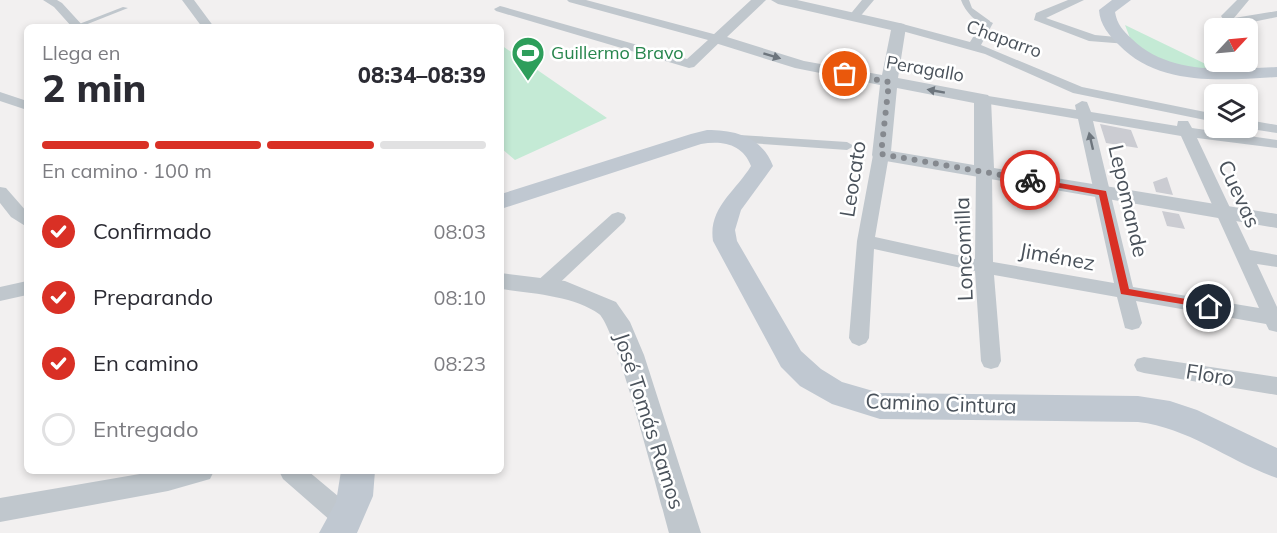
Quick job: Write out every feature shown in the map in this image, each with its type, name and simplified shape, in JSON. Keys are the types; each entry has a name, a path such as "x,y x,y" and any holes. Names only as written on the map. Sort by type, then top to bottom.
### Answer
{"main road":[{"path":"1123,0 1107,10 1113,28 1123,41 1158,64 1191,74 1277,72"},
{"path":"504,200 698,138 718,136 739,139"},
{"name":"Camino Cintura","path":"739,139 757,155 762,166 735,200 724,220 722,230 725,241 791,359 801,372 833,393 880,406 1157,411 1199,425 1242,449 1277,463"},
{"path":"342,526 359,479 358,474"}],"street":[{"path":"49,0 75,24"},
{"path":"188,0 206,24"},
{"name":"Peragallo","path":"573,0 717,39 801,65 982,99 1186,132 1277,144"},
{"path":"500,9 689,64 759,0"},
{"name":"Chaparro","path":"778,0 974,46 1010,58 1078,90 1204,116"},
{"path":"854,17 868,0"},
{"path":"965,0 968,9 987,22 974,46"},
{"path":"1078,0 1046,11 1040,15 1040,20 1093,38 1123,41"},
{"path":"1243,0 1227,16 1229,20 1238,21 1277,14"},
{"name":"Leocato","path":"860,338 866,241 899,27"},
{"name":"Lepomande","path":"1078,90 1132,323"},
{"path":"0,96 24,104"},
{"name":"Loncomilla","path":"982,99 984,267 992,361"},
{"name":"Cuevas","path":"1177,111 1222,213 1275,322"},
{"path":"1258,126 1277,129"},
{"path":"739,139 847,146"},
{"path":"881,154 1277,221"},
{"path":"0,192 24,219"},
{"path":"543,287 618,218"},
{"name":"Jiménez","path":"866,241 984,267 1275,322"},
{"path":"1243,255 1277,261"},
{"name":"José Tomás Ramos","path":"504,281 565,290 595,300 608,308 618,322 647,400 686,533"},
{"path":"0,294 24,289"},
{"name":"Floro","path":"1144,364 1277,386"},
{"path":"0,510 191,474"},
{"path":"294,474 342,526"}],"lane":[{"path":"85,24 125,8"}],"green space":[{"path":"1125,25 1204,63 1204,70 1192,71 1160,60 1133,46"},
{"name":"Guillermo Bravo","path":"504,47 607,118 515,160 504,151"}],"building":[{"path":"1100,124 1131,130 1138,148 1106,143"},
{"path":"1167,177 1173,195 1156,192 1153,182"},
{"path":"1162,211 1179,214 1185,229 1167,226"}],"way so far":[{"path":"845,74 889,82 881,154 1030,180"}],"place":[{"name":"Guillermo Bravo","path":"528,82"}],"route":[{"path":"1030,180 1103,193 1125,292 1209,307"}]}
